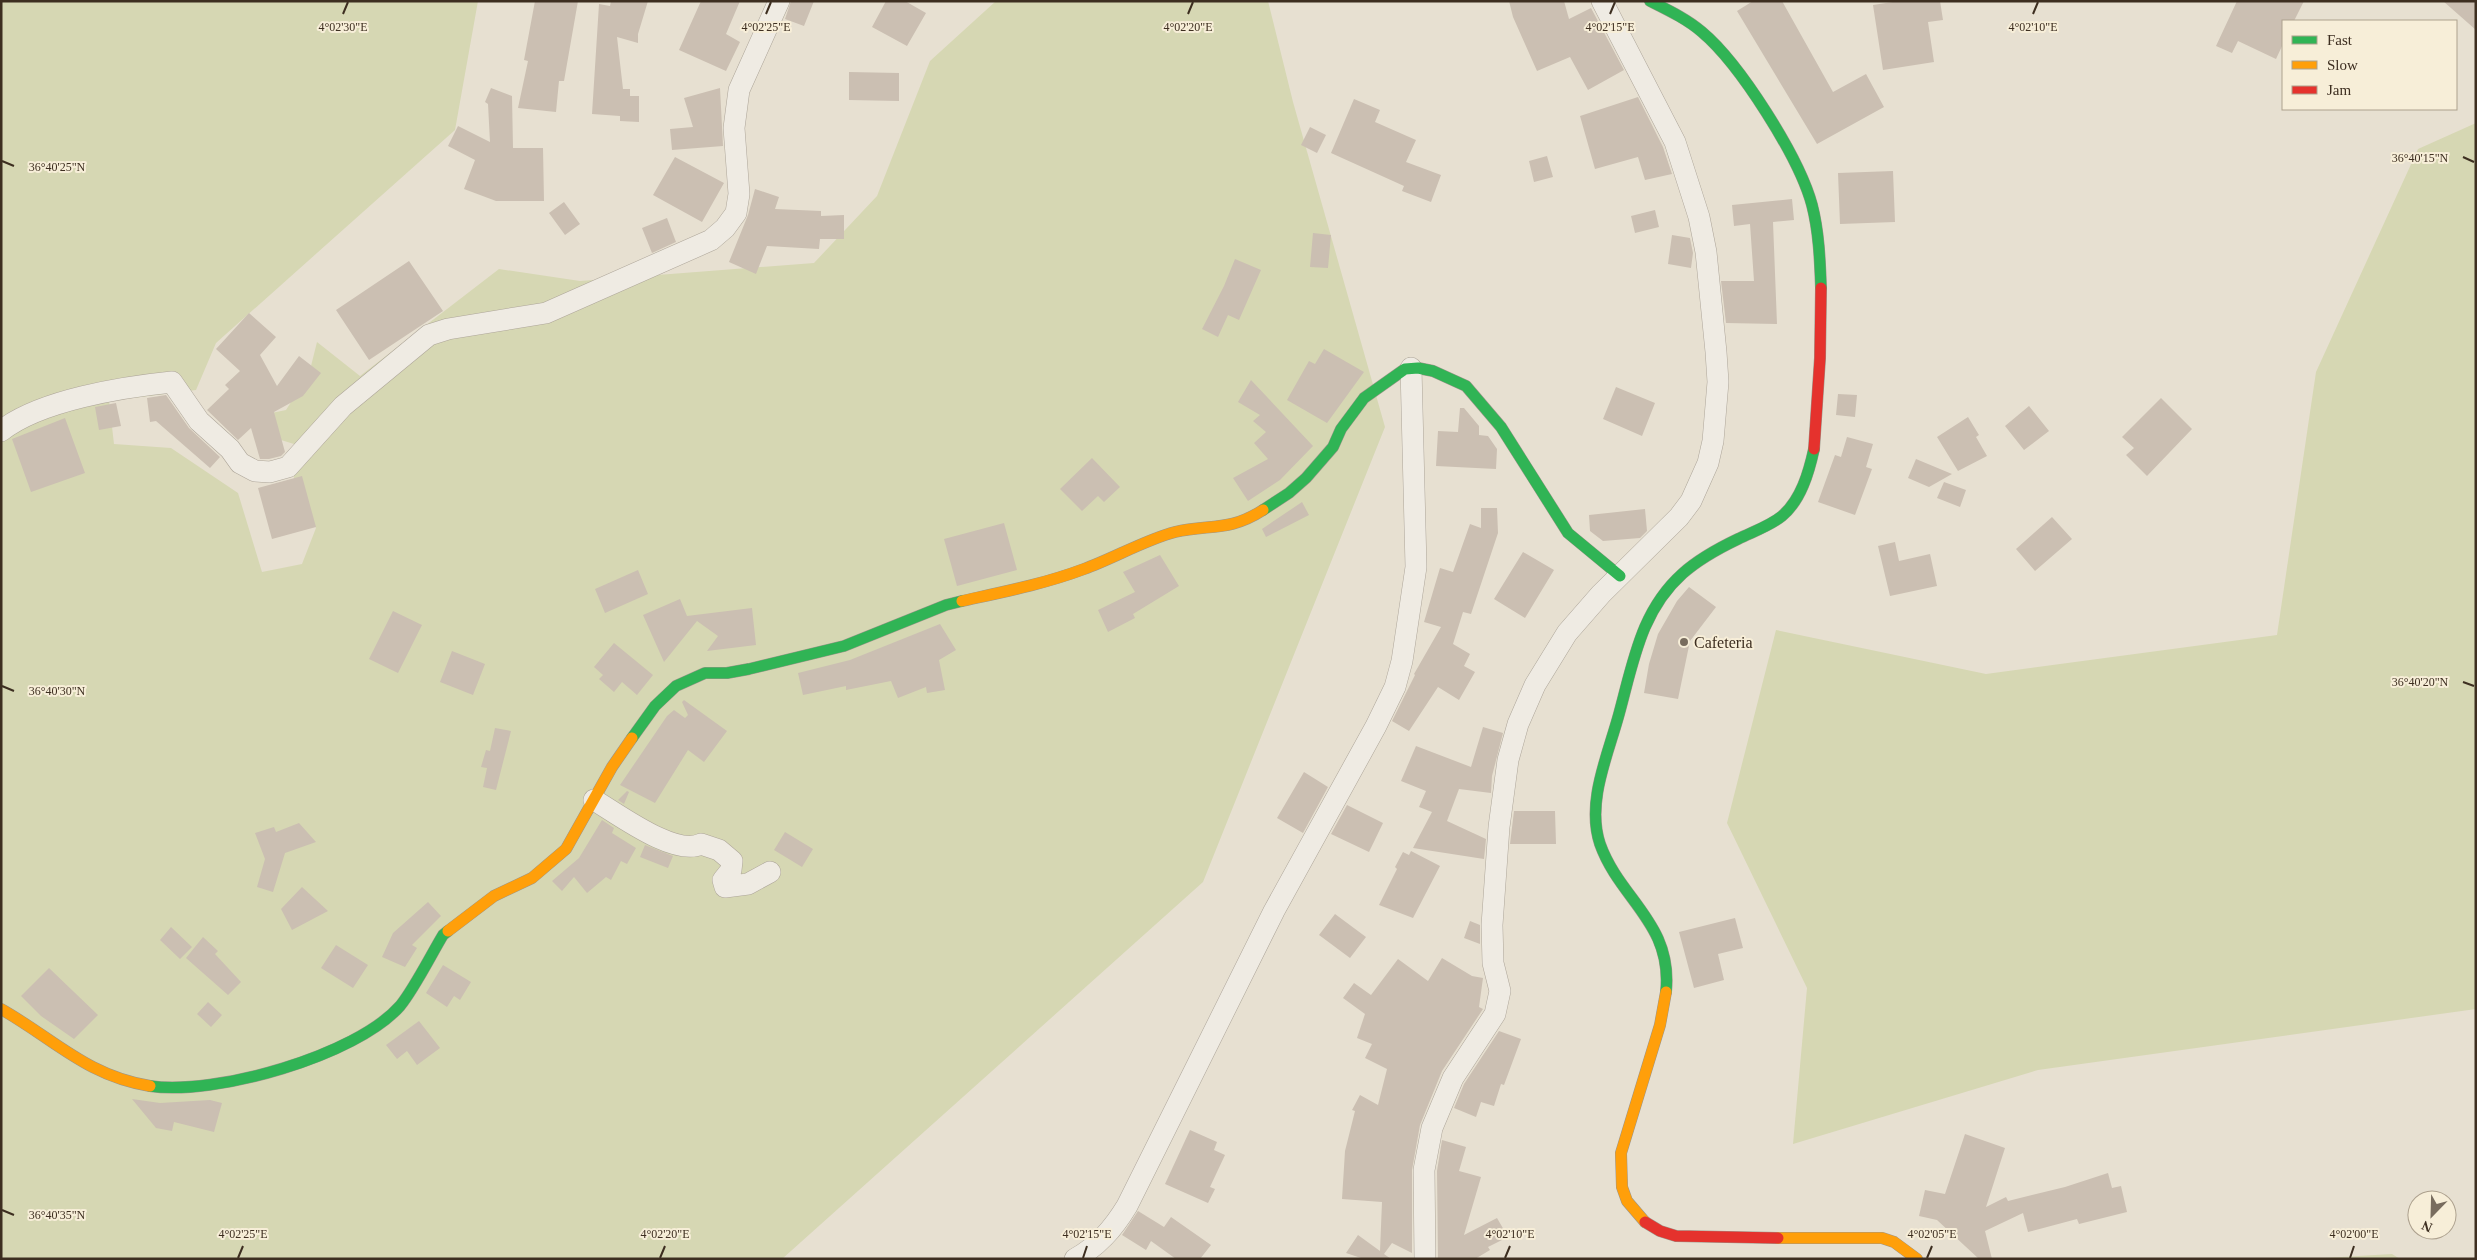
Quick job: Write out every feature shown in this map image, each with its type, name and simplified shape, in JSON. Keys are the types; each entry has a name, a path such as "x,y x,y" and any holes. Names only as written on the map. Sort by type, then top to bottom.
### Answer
{"street":[{"path":"1,431 16,420 64,402 123,387 172,382 199,420 230,449 240,463 255,471 270,472 288,467 343,406 429,335 448,329 546,313 711,240 725,228 736,213 739,194 734,128 739,90 779,1"},
{"path":"1425,1259 1424,1170 1432,1128 1453,1078 1495,1014 1500,991 1493,963 1492,925 1499,827 1512,742 1525,704 1550,658 1583,612 1679,517 1701,483 1713,442 1718,382 1706,252 1689,179 1675,142 1602,1"},
{"path":"1650,1 1706,35 1750,90 1807,188 1814,219 1819,278 1820,362 1812,464 1801,490 1781,517 1699,559 1680,574 1656,604 1641,632 1600,784 1596,814 1601,844 1614,874 1646,913 1655,929 1662,947 1667,979 1664,1011 1621,1153 1619,1164 1621,1187 1631,1208 1639,1217 1658,1231 1670,1235 1693,1238 1882,1238 1894,1242 1917,1259"},
{"path":"1,1009 82,1064 117,1080 139,1084 183,1087 225,1084 351,1043 386,1021 411,990 443,936 476,908 513,886 532,878 556,859 576,834 612,768 664,694 685,681 705,673 749,670 844,646 946,605 1044,583 1085,569 1175,532 1223,527 1250,518 1289,493 1306,478 1333,447 1341,428 1364,398 1399,372 1411,368 1442,374 1466,386 1501,427 1568,533 1620,576"},
{"path":"1075,1259 1089,1251 1105,1237 1127,1206 1274,911 1376,726 1395,687 1402,661 1416,567 1411,368"},
{"path":"594,800 663,840 682,847 702,844 719,850 732,861 730,870 723,880 725,888 748,884 770,872"}],"green space":[{"path":"1,1 478,1 455,130 216,343 196,390 109,401 114,444 171,448 238,493 262,572 302,564 316,528 294,481 294,444 268,436 257,416 286,410 309,374 317,342 360,376 499,269 580,281 814,263 877,196 930,61 996,1 1268,1 1293,102 1385,427 1203,882 782,1259 1,1259"},
{"path":"2476,123 2476,1009 2038,1070 1793,1144 1807,988 1727,823 1776,630 1986,674 2277,635 2316,372 2418,149"},
{"path":"2392,1254 2400,1259 2307,1259"}],"building":[{"path":"535,1 578,1 564,81 559,81 556,112 518,108 528,61 524,60"},
{"path":"611,1 648,1 638,34 638,43 617,37 623,89 630,89 630,96 639,96 639,122 620,121 620,116 592,114 599,4 610,6"},
{"path":"701,1 740,1 726,34 740,42 726,71 679,50"},
{"path":"791,1 814,1 804,26 785,19"},
{"path":"886,1 905,1 926,13 907,46 872,27"},
{"path":"1509,1 1564,1 1569,19 1591,8 1624,70 1588,90 1570,57 1537,71 1513,17"},
{"path":"1753,1 1782,1 1833,92 1866,74 1884,107 1817,144 1737,11"},
{"path":"1899,1 1940,1 1943,20 1928,22 1934,62 1883,70 1873,5"},
{"path":"2237,1 2304,1 2294,20 2282,20 2282,46 2276,59 2238,41 2232,53 2216,46"},
{"path":"2443,1 2476,1 2476,30"},
{"path":"849,72 899,73 899,101 849,100"},
{"path":"491,88 512,96 513,148 543,148 544,201 496,201 464,189 475,160 448,146 458,126 490,142 488,104 485,102"},
{"path":"720,88 723,146 672,150 670,129 693,127 684,98"},
{"path":"1638,97 1663,147 1672,174 1645,180 1638,157 1595,169 1580,116"},
{"path":"1354,99 1380,110 1375,122 1416,140 1406,162 1441,175 1431,202 1402,191 1404,186 1331,153"},
{"path":"1310,127 1326,135 1317,153 1301,145"},
{"path":"1547,156 1553,177 1534,182 1529,161"},
{"path":"675,157 724,183 702,222 653,195"},
{"path":"1893,171 1895,222 1840,224 1838,173"},
{"path":"755,189 779,197 775,209 821,211 821,216 844,215 844,239 820,239 819,249 767,246 756,274 729,262 748,215"},
{"path":"1792,199 1794,220 1773,222 1777,324 1726,323 1721,281 1754,281 1750,224 1734,226 1732,205"},
{"path":"564,202 580,224 565,235 549,213"},
{"path":"1655,210 1659,227 1635,233 1631,216"},
{"path":"667,218 676,242 652,253 642,228"},
{"path":"1313,233 1331,235 1328,268 1310,267"},
{"path":"1672,235 1690,238 1693,253 1691,268 1668,264"},
{"path":"1235,259 1261,270 1239,320 1228,315 1218,337 1202,329 1224,286"},
{"path":"409,261 443,311 369,360 336,310"},
{"path":"249,313 276,337 260,355 277,386 299,356 321,373 303,396 274,412 285,452 281,456 269,459 260,459 251,428 238,440 207,410 229,389 225,385 240,371 216,349"},
{"path":"1324,349 1364,372 1327,423 1287,400 1309,361 1315,364"},
{"path":"1251,380 1313,446 1280,480 1248,501 1233,478 1268,459 1254,443 1266,432 1253,421 1260,415 1238,402"},
{"path":"1616,387 1655,403 1642,436 1603,419"},
{"path":"1838,394 1857,395 1855,417 1836,415"},
{"path":"166,395 189,428 220,457 210,468 156,421 150,422 147,398"},
{"path":"2161,398 2192,429 2147,476 2126,455 2134,448 2122,437"},
{"path":"116,403 121,426 99,430 95,407"},
{"path":"2029,406 2049,431 2024,450 2005,426"},
{"path":"1460,408 1464,408 1479,426 1479,435 1488,436 1497,449 1496,469 1436,466 1438,431 1458,432"},
{"path":"1968,417 1979,435 1976,437 1987,456 1958,471 1937,437"},
{"path":"65,418 85,473 31,492 12,439"},
{"path":"1847,437 1873,444 1866,467 1872,469 1855,515 1818,502 1835,455 1841,457"},
{"path":"1092,458 1120,487 1104,502 1098,496 1082,511 1060,489"},
{"path":"1916,459 1952,474 1929,487 1908,478"},
{"path":"302,476 316,527 272,539 258,488"},
{"path":"1944,482 1966,490 1960,507 1937,498"},
{"path":"1302,502 1309,515 1266,537 1262,529"},
{"path":"1481,508 1497,508 1498,533 1471,614 1463,612 1453,644 1470,654 1464,666 1475,672 1459,700 1438,687 1409,731 1392,721 1414,674 1441,627 1424,622 1440,568 1453,572 1470,524 1481,528"},
{"path":"1645,509 1647,531 1640,538 1603,541 1590,531 1589,515"},
{"path":"2052,517 2072,539 2035,571 2016,549"},
{"path":"1004,523 1017,570 957,586 944,539"},
{"path":"1895,542 1899,561 1930,554 1937,586 1890,596 1878,546"},
{"path":"1523,552 1554,570 1525,618 1494,599"},
{"path":"1160,555 1179,586 1133,614 1135,618 1108,632 1098,610 1135,592 1123,572"},
{"path":"638,570 648,594 605,613 595,589"},
{"path":"1689,587 1716,607 1690,641 1678,699 1644,693 1649,664 1658,634 1677,601"},
{"path":"680,599 687,616 752,608 756,645 707,651 718,636 697,621 664,662 643,615"},
{"path":"393,611 422,625 398,673 369,659"},
{"path":"940,624 956,650 939,660 945,690 927,693 926,687 898,698 891,681 846,690 846,686 803,695 798,673 850,660"},
{"path":"614,643 653,675 637,695 622,682 614,692 599,679 603,675 594,667"},
{"path":"452,651 485,664 473,695 440,682"},
{"path":"684,700 727,731 704,762 688,750 655,803 620,785 667,716 674,710 685,718 688,715 682,702"},
{"path":"1483,727 1503,733 1492,776 1491,793 1459,789 1447,821 1486,839 1484,859 1413,848 1432,812 1419,807 1426,791 1401,781 1416,746 1471,767"},
{"path":"495,728 511,731 496,790 483,787 487,768 481,767 486,750 490,751"},
{"path":"1304,772 1328,787 1303,833 1277,818"},
{"path":"627,791 629,792 624,804 618,800"},
{"path":"1347,805 1383,823 1369,852 1331,834"},
{"path":"1514,811 1555,811 1556,844 1510,844"},
{"path":"602,820 614,828 612,833 636,848 627,864 621,861 611,880 606,877 587,893 574,877 562,891 552,881 579,858"},
{"path":"299,823 316,842 285,853 273,892 257,887 265,859 255,833 274,827 276,832"},
{"path":"785,832 813,849 802,867 774,850"},
{"path":"645,845 673,856 668,868 640,857"},
{"path":"1411,851 1440,866 1413,918 1379,905 1397,869 1395,867 1403,852 1409,855"},
{"path":"302,887 328,911 292,930 281,909"},
{"path":"428,902 441,916 412,945 417,948 405,967 382,957 393,933"},
{"path":"1335,914 1366,937 1350,958 1319,935"},
{"path":"1735,918 1743,948 1718,954 1724,980 1694,988 1679,932"},
{"path":"1470,921 1480,925 1480,944 1464,938"},
{"path":"171,927 192,947 180,959 160,940"},
{"path":"203,937 218,951 215,954 241,982 228,995 186,958"},
{"path":"336,945 368,965 353,988 321,968"},
{"path":"1442,958 1472,976 1483,978 1479,1007 1483,1009 1442,1071 1420,1125 1412,1170 1412,1253 1392,1243 1384,1254 1391,1259 1364,1259 1346,1253 1358,1235 1380,1251 1382,1202 1342,1199 1345,1151 1355,1111 1352,1110 1360,1095 1378,1105 1387,1069 1365,1058 1372,1044 1357,1038 1365,1014 1343,998 1354,983 1371,995 1398,959 1428,981"},
{"path":"443,965 471,982 460,1000 454,996 447,1007 426,993"},
{"path":"49,968 98,1015 74,1039 41,1016 21,996"},
{"path":"208,1002 222,1015 211,1027 197,1014"},
{"path":"419,1021 440,1048 417,1065 407,1051 397,1059 386,1045"},
{"path":"1499,1031 1521,1039 1504,1085 1501,1084 1494,1106 1481,1102 1476,1117 1454,1108 1464,1084"},
{"path":"132,1099 160,1103 210,1100 222,1103 214,1132 174,1122 172,1131 156,1128"},
{"path":"1190,1130 1217,1142 1214,1150 1225,1155 1210,1187 1215,1189 1208,1203 1165,1184"},
{"path":"1965,1134 2005,1148 1986,1207 2006,1197 2008,1201 2065,1187 2108,1173 2112,1188 2121,1186 2127,1212 2079,1224 2077,1219 2028,1232 2023,1213 1985,1231 1992,1259 1979,1259 1937,1220 1919,1216 1925,1190 1945,1194"},
{"path":"1442,1140 1466,1147 1459,1171 1481,1177 1464,1235 1497,1218 1508,1237 1488,1247 1490,1250 1475,1259 1438,1259 1437,1171"},
{"path":"1138,1211 1164,1227 1171,1217 1211,1245 1200,1259 1176,1259 1151,1241 1146,1250 1122,1235"}],"traffic: fast":[{"path":"1650,1 1690,23 1717,47 1750,88 1782,138 1795,162 1812,205 1818,236 1821,288"},
{"path":"1263,510 1289,493 1306,478 1333,447 1341,429 1364,398 1405,369 1418,368 1433,371 1466,386 1501,427 1568,533 1620,576"},
{"path":"1666,992 1666,968 1661,948 1653,930 1609,864 1600,844 1596,828 1596,812 1597,795 1604,762 1637,648 1645,627 1662,597 1682,574 1708,555 1782,516 1799,494 1807,476 1814,449"},
{"path":"632,738 655,706 676,686 705,673 727,673 749,669 844,646 946,605 962,601"},
{"path":"150,1086 210,1085 246,1078 318,1056 351,1041 379,1024 400,1006 417,981 443,935 448,931"}],"traffic: slow":[{"path":"962,601 1054,579 1095,565 1164,535 1229,525 1240,522 1263,510"},
{"path":"448,931 494,896 532,878 566,849 612,767 632,738"},
{"path":"1645,1222 1627,1201 1622,1187 1621,1153 1660,1025 1666,992"},
{"path":"1,1009 89,1065 128,1081 150,1086"},
{"path":"1778,1238 1882,1238 1894,1242 1917,1259"}],"traffic: jam":[{"path":"1814,449 1820,358 1821,288"},
{"path":"1645,1222 1660,1231 1676,1236 1778,1238"}],"place":[{"name":"Cafeteria","path":"1684,642"}]}
